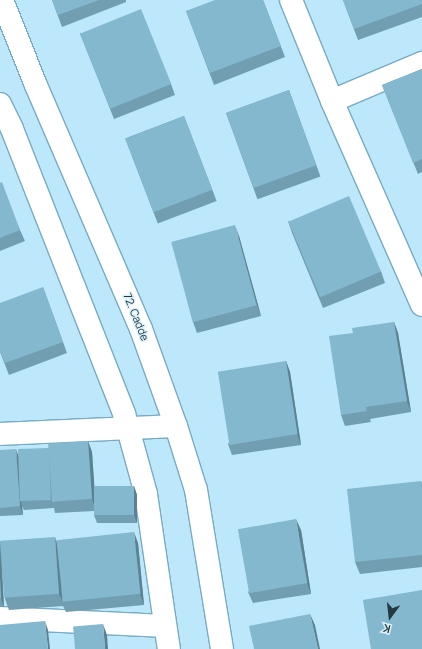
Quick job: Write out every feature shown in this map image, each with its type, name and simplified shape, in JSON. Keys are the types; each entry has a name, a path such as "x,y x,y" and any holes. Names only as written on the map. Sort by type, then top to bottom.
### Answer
{"main road":[{"name":"72. Cadde","path":"2,0 141,329 176,426 196,490 222,649"},
{"path":"291,0 332,101 422,305"},
{"path":"332,101 422,62"},
{"path":"0,104 121,406 128,428 146,494 168,649"},
{"path":"0,434 176,426"},
{"path":"0,618 165,626"}],"building":[{"path":"52,0 99,0 58,15"},
{"path":"215,0 263,0 281,46 210,73 186,11"},
{"path":"343,0 422,0 422,4 354,29"},
{"path":"141,9 171,84 110,109 80,34"},
{"path":"422,69 422,159 413,163 382,85"},
{"path":"289,90 316,165 253,188 226,113"},
{"path":"184,116 212,190 153,212 125,139"},
{"path":"2,182 20,230 0,238 0,183"},
{"path":"349,196 381,271 320,297 288,222"},
{"path":"235,225 256,305 193,322 171,242"},
{"path":"43,287 63,342 5,363 0,351 0,303"},
{"path":"394,322 407,401 366,407 367,411 341,415 329,336 353,333 352,328"},
{"path":"286,361 298,434 229,445 218,372"},
{"path":"88,441 92,499 52,502 48,444"},
{"path":"49,448 51,500 20,501 18,449"},
{"path":"16,449 20,506 0,508 0,450"},
{"path":"421,481 422,555 355,562 347,489"},
{"path":"94,486 134,486 134,515 94,515"},
{"path":"296,519 307,583 249,593 238,529"},
{"path":"134,532 140,594 63,602 56,540"},
{"path":"55,537 59,594 4,598 0,541"},
{"path":"422,590 422,649 371,649 363,600"},
{"path":"310,614 318,649 254,649 249,626"},
{"path":"45,621 48,649 0,649 0,625"},
{"path":"103,624 105,649 75,649 73,627"}]}
